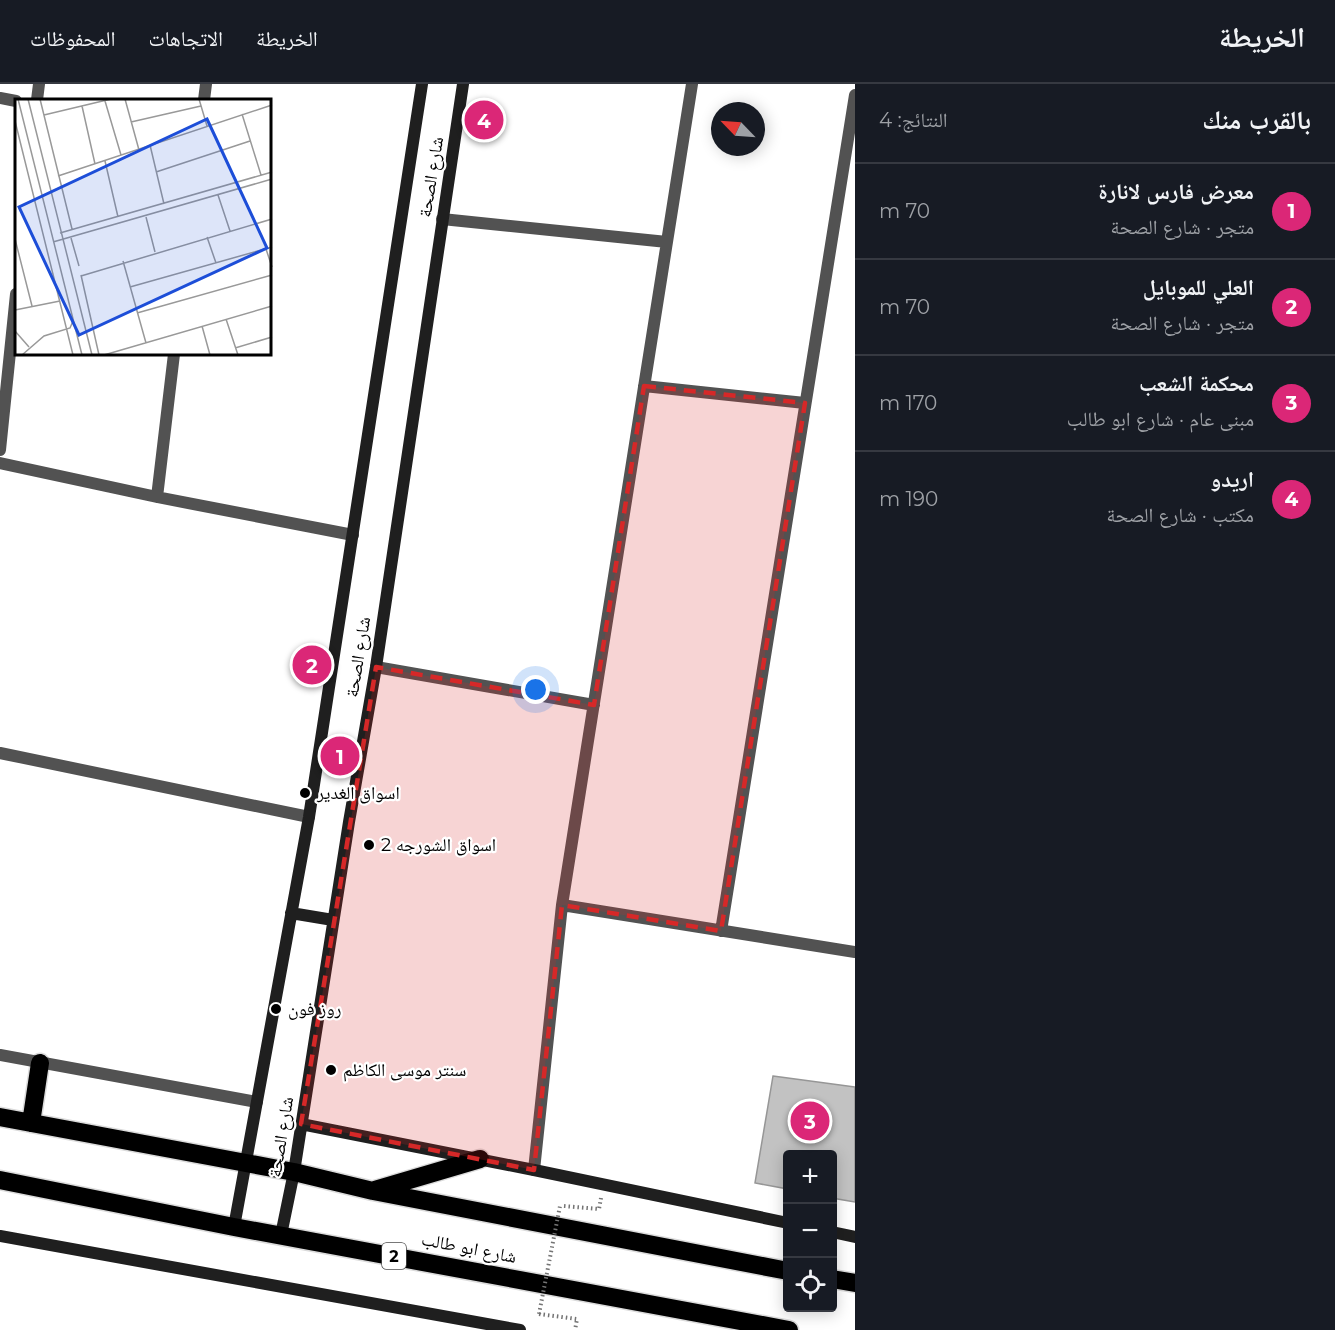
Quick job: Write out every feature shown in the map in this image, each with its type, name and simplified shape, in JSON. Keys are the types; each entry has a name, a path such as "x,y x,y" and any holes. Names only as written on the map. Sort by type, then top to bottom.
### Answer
{"highway":[{"path":"31,1123 39,1063"},
{"path":"0,1117 294,1172 373,1191 783,1269"},
{"path":"373,1191 480,1159"},
{"name":"شارع ابو طالب","path":"0,1180 234,1227 761,1327 789,1330"},
{"path":"837,1280 855,1284"}],"street":[{"path":"37,99 39,84"},
{"path":"204,99 206,84"},
{"name":"شارع الصحة","path":"234,1227 309,817 422,84"},
{"name":"شارع الصحة","path":"281,1235 302,1125 333,920 376,667 463,84"},
{"path":"534,1170 561,905 693,84"},
{"path":"721,931 855,95"},
{"path":"0,98 15,100"},
{"path":"442,219 667,242"},
{"path":"0,450 15,304"},
{"path":"157,497 174,356"},
{"path":"644,386 806,403"},
{"path":"0,463 157,497 353,535"},
{"path":"376,667 594,705"},
{"path":"0,753 309,817"},
{"path":"561,905 855,952"},
{"path":"291,913 333,920"},
{"path":"0,1055 257,1102"},
{"path":"302,1125 480,1159 783,1222"},
{"path":"837,1233 855,1237"},
{"path":"0,1236 520,1330"}],"path":[{"path":"575,1330 577,1319 539,1314 560,1206 600,1209"}],"highlighted area":[{"path":"644,386 805,403 721,931 562,905 534,1170 301,1124 376,667 594,705"}],"building":[{"path":"773,1076 855,1087 855,1202 837,1199 837,1150 783,1150 783,1188 755,1183"}],"place":[{"name":"اريدو","path":"484,120"},
{"name":"العلي للموبايل","path":"312,665"},
{"name":"معرض فارس لانارة","path":"340,756"},
{"name":"اسواق الغدير","path":"305,793"},
{"name":"اسواق الشورجه 2","path":"369,845"},
{"name":"روز فون","path":"276,1009"},
{"name":"سنتر موسى الكاظم","path":"331,1070"},
{"name":"محكمة الشعب","path":"810,1121"}]}
